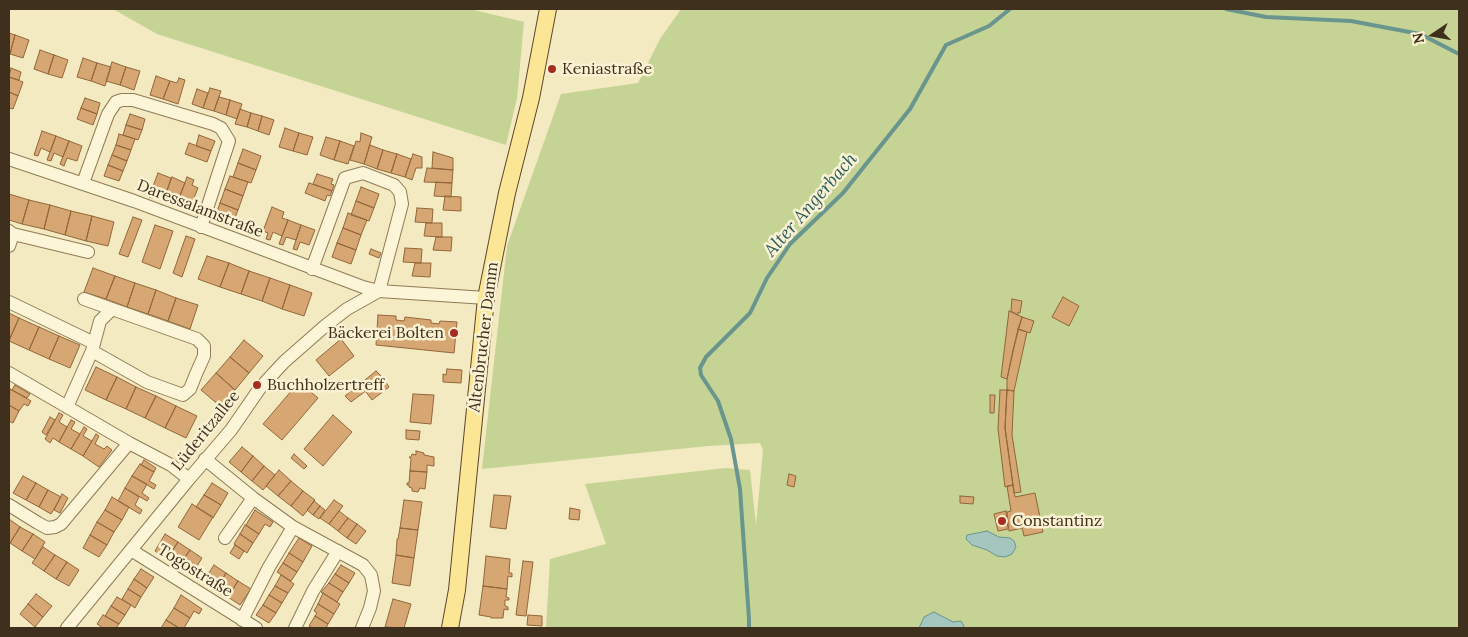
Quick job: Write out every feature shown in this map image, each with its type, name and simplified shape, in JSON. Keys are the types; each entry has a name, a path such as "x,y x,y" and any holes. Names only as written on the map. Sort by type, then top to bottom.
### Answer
{"main road":[{"name":"Altenbrucher Damm","path":"540,9 540,49"},
{"name":"Altenbrucher Damm","path":"450,628 457,590 486,298 507,193 531,98 548,9"}],"street":[{"path":"83,183 108,114 116,102 133,100 213,124 221,128 229,141 201,226"},
{"name":"Daressalamstraße","path":"9,158 201,226 312,269 379,291"},
{"path":"312,269 345,178 363,173 394,185 400,192 402,204 379,291 486,298"},
{"path":"10,237 88,252"},
{"name":"Lüderitzallee","path":"67,628 205,459 231,430 260,388 294,352 347,309 379,291"},
{"path":"9,302 93,347 147,382 183,395 190,389 204,356 204,346 197,339 84,299"},
{"path":"67,407 93,347 100,321 112,309"},
{"path":"9,373 171,466 189,479"},
{"path":"9,505 47,528 61,524 129,443"},
{"path":"205,459 253,498 294,527 362,565 371,575 374,590 370,608 362,628"},
{"path":"225,538 253,498"},
{"name":"Togostraße","path":"242,620 269,567 294,527"},
{"name":"Togostraße","path":"131,550 256,628"},
{"path":"295,628 313,591 338,551"}],"green space":[{"path":"113,9 470,9 524,22 517,98 506,145 157,34"},
{"path":"681,9 1459,9 1459,628 546,628 550,559 606,544 585,484 725,468 750,470 756,525 763,450 760,443 708,446 482,469 507,246 561,94 638,83 660,39"}],"water":[{"path":"987,531 1014,541 1016,547 1012,554 1005,557 997,556 972,545 966,539 967,535"},
{"path":"934,612 953,622 961,621 964,626 963,628 919,628 924,617"}],"building":[{"path":"9,33 15,35 10,54 9,53"},
{"path":"15,35 29,40 23,58 10,54"},
{"path":"40,50 54,55 48,74 34,69"},
{"path":"54,55 68,60 62,78 48,74"},
{"path":"83,58 97,63 91,81 77,77"},
{"path":"112,62 126,67 120,85 106,81"},
{"path":"97,63 111,67 105,86 91,81"},
{"path":"126,67 140,71 134,90 120,85"},
{"path":"11,68 21,72 19,80 9,77"},
{"path":"156,76 170,81 163,99 150,95"},
{"path":"9,77 23,82 18,96 9,92"},
{"path":"179,78 185,80 178,104 163,99 170,81 177,83"},
{"path":"210,88 221,91 214,111 203,108"},
{"path":"197,89 208,93 203,108 192,104"},
{"path":"9,92 18,96 13,109 9,108"},
{"path":"219,97 230,100 226,115 214,111"},
{"path":"85,98 100,103 97,114 81,108"},
{"path":"230,100 242,104 237,119 226,115"},
{"path":"81,108 97,114 93,125 77,119"},
{"path":"240,109 251,113 247,127 235,124"},
{"path":"251,113 262,116 258,131 247,127"},
{"path":"130,114 145,119 142,130 126,125"},
{"path":"262,116 274,120 269,135 258,131"},
{"path":"126,125 142,130 138,140 123,135"},
{"path":"285,128 299,133 293,151 279,147"},
{"path":"42,131 56,136 50,152 41,148 38,156 34,155"},
{"path":"299,133 313,137 307,155 293,151"},
{"path":"361,133 372,137 364,164 350,160 356,141 360,142"},
{"path":"119,134 135,139 131,150 116,145"},
{"path":"199,135 215,141 211,151 196,146"},
{"path":"56,136 69,141 63,157 54,153 51,161 47,160"},
{"path":"326,137 340,141 334,160 320,155"},
{"path":"69,141 82,146 77,161 67,158 64,166 60,164"},
{"path":"340,141 354,146 348,164 334,160"},
{"path":"189,143 211,151 207,162 185,154"},
{"path":"116,145 131,150 127,161 112,155"},
{"path":"370,145 383,150 377,169 364,164"},
{"path":"243,149 261,156 256,170 238,163"},
{"path":"383,150 397,154 391,173 377,169"},
{"path":"433,152 453,158 453,170 432,168"},
{"path":"397,154 411,159 405,177 391,173"},
{"path":"413,154 422,157 422,168 416,168 412,180 405,177"},
{"path":"112,155 127,161 123,171 108,165"},
{"path":"238,163 256,170 251,183 233,177"},
{"path":"108,165 123,171 119,181 104,176"},
{"path":"427,168 453,170 452,183 424,182"},
{"path":"158,173 171,178 166,194 156,190 153,198 149,197"},
{"path":"317,174 333,179 331,184 334,185 332,191 313,184"},
{"path":"230,176 248,182 243,196 225,189"},
{"path":"172,177 185,183 179,198 169,195 166,203 163,201"},
{"path":"187,177 194,180 192,185 198,188 192,203 183,199 180,208 176,206"},
{"path":"436,182 452,183 451,197 434,196"},
{"path":"309,183 332,191 330,196 327,195 325,201 305,193"},
{"path":"361,187 379,194 374,208 356,201"},
{"path":"225,189 243,196 238,210 220,203"},
{"path":"9,194 29,200 22,224 9,220"},
{"path":"445,196 461,197 461,211 443,210"},
{"path":"29,200 50,205 44,229 22,224"},
{"path":"356,201 374,208 369,221 351,215"},
{"path":"220,203 238,210 233,223 215,217"},
{"path":"50,205 71,211 65,235 44,229"},
{"path":"272,207 284,212 282,218 288,220 282,236 273,232 270,240 266,239 268,233 263,231"},
{"path":"417,208 433,209 432,223 415,222"},
{"path":"71,211 92,216 86,241 65,235"},
{"path":"348,213 367,220 361,235 343,228"},
{"path":"92,216 114,222 108,246 86,241"},
{"path":"133,217 142,220 128,257 119,254"},
{"path":"288,220 301,225 296,240 286,237 283,245 279,244"},
{"path":"426,223 442,223 442,237 424,236"},
{"path":"155,225 173,231 160,269 142,262"},
{"path":"301,225 315,230 309,245 300,242 297,250 293,249"},
{"path":"343,228 361,235 356,250 337,243"},
{"path":"186,236 195,239 182,277 173,273"},
{"path":"436,237 452,237 451,251 433,250"},
{"path":"337,243 356,250 351,264 332,257"},
{"path":"405,248 422,249 421,263 403,262"},
{"path":"371,249 381,253 379,258 369,254"},
{"path":"207,256 229,263 220,287 198,279"},
{"path":"229,263 249,271 241,294 220,287"},
{"path":"415,263 431,263 430,277 412,276"},
{"path":"93,268 115,276 106,299 84,292"},
{"path":"249,271 270,278 262,301 241,294"},
{"path":"115,276 135,283 127,307 106,299"},
{"path":"270,278 290,285 282,309 262,301"},
{"path":"135,283 156,290 148,314 127,307"},
{"path":"290,285 312,293 304,316 282,309"},
{"path":"156,290 176,298 168,321 148,314"},
{"path":"1063,297 1079,306 1069,326 1052,317"},
{"path":"176,298 198,305 190,329 168,321"},
{"path":"1012,299 1022,301 1018,315 1011,311"},
{"path":"1009,311 1022,317 1007,379 1001,377"},
{"path":"9,313 19,318 9,340"},
{"path":"378,315 396,316 396,320 404,321 405,317 431,320 431,323 439,324 440,321 457,322 454,353 376,345"},
{"path":"1022,317 1034,321 1030,333 1018,329"},
{"path":"19,318 39,327 29,350 9,341"},
{"path":"39,327 59,336 49,359 29,350"},
{"path":"1018,329 1027,332 1014,391 1007,390 1007,379"},
{"path":"59,336 80,345 70,368 49,359"},
{"path":"341,339 354,356 329,376 316,360"},
{"path":"244,340 263,356 249,373 230,357"},
{"path":"230,357 249,373 235,390 216,373"},
{"path":"96,367 117,377 106,400 85,390"},
{"path":"447,369 462,370 461,383 443,382 443,374 446,375"},
{"path":"376,371 383,378 351,402 345,396"},
{"path":"216,373 235,390 220,406 201,390"},
{"path":"117,377 136,387 126,409 106,400"},
{"path":"383,378 389,387 372,400 366,392"},
{"path":"299,382 318,398 282,440 263,424"},
{"path":"15,385 30,394 27,398 12,390"},
{"path":"136,387 156,396 145,418 126,409"},
{"path":"10,389 31,401 28,406 24,404 19,411 9,405"},
{"path":"1000,390 1007,390 1005,428 1013,485 1005,487 998,429"},
{"path":"1007,390 1014,391 1012,435 1021,492 1014,493 1005,428"},
{"path":"413,394 434,395 431,424 410,422"},
{"path":"990,395 995,395 994,413 990,413"},
{"path":"156,396 176,406 165,428 145,418"},
{"path":"9,405 19,411 13,423 9,421"},
{"path":"176,406 197,416 186,438 165,428"},
{"path":"59,413 63,415 59,422 67,427 59,442 53,438 50,443 45,439"},
{"path":"333,415 352,432 323,466 304,449"},
{"path":"50,417 55,420 46,435 42,432"},
{"path":"71,420 75,422 71,429 80,434 71,449 59,442"},
{"path":"84,427 87,429 83,436 92,441 83,456 71,449"},
{"path":"406,430 420,431 419,440 406,439"},
{"path":"96,434 99,436 95,444 104,449 107,446 112,450 99,467 83,456"},
{"path":"242,447 253,456 241,472 229,462"},
{"path":"416,451 434,457 434,466 427,465 427,472 410,471 411,459 409,457 412,454 416,455"},
{"path":"294,454 307,466 304,469 291,458"},
{"path":"253,456 264,466 252,481 241,472"},
{"path":"144,460 156,468 154,472 141,465"},
{"path":"140,464 154,472 149,481 156,485 154,489 132,476"},
{"path":"264,466 275,475 263,490 252,481"},
{"path":"279,470 291,481 278,496 266,486"},
{"path":"410,471 427,472 425,489 420,488 418,492 412,491 412,488 407,485 409,483"},
{"path":"789,474 796,476 794,487 787,485"},
{"path":"23,476 36,483 26,500 13,493"},
{"path":"132,476 147,484 142,493 149,498 147,501 125,488"},
{"path":"291,481 303,491 291,506 278,496"},
{"path":"36,483 48,490 39,507 26,500"},
{"path":"212,483 228,493 221,505 204,495"},
{"path":"1013,485 1015,497 1035,493 1043,532 1024,536 1022,528 1009,531 1007,512 1011,511 1007,486"},
{"path":"125,488 139,497 135,505 142,510 140,514 118,501"},
{"path":"48,490 61,497 51,514 39,507"},
{"path":"303,491 315,500 303,516 291,506"},
{"path":"62,494 68,498 60,513 54,510"},
{"path":"204,495 221,505 213,518 196,507"},
{"path":"494,495 511,496 506,529 490,527"},
{"path":"960,496 974,497 973,504 960,503"},
{"path":"112,497 129,507 122,520 105,510"},
{"path":"334,500 343,506 329,524 320,518"},
{"path":"404,500 422,502 418,530 400,528"},
{"path":"314,501 320,506 313,515 307,510"},
{"path":"192,504 213,517 199,540 178,527"},
{"path":"320,506 325,510 319,519 313,515"},
{"path":"570,508 580,510 579,520 569,519"},
{"path":"105,510 122,520 114,532 97,522"},
{"path":"255,510 273,522 270,527 265,524 259,534 246,525"},
{"path":"339,511 348,518 338,531 329,524"},
{"name":"Constantinz","path":"1006,511 1008,529 998,531 994,514"},
{"path":"348,518 357,524 347,538 338,531"},
{"path":"9,519 20,527 10,543 9,542"},
{"path":"97,522 114,532 107,545 90,535"},
{"path":"357,524 366,531 356,544 347,538"},
{"path":"245,525 259,534 253,543 240,534"},
{"path":"20,527 33,534 22,551 10,543"},
{"path":"400,528 418,530 414,558 396,555"},
{"path":"33,534 45,542 35,559 22,551"},
{"path":"165,534 178,542 167,559 155,551"},
{"path":"240,534 253,543 247,553 234,544"},
{"path":"90,535 107,545 99,557 83,548"},
{"path":"299,538 312,546 303,562 289,553"},
{"path":"178,542 190,550 179,566 167,559"},
{"path":"235,545 244,551 239,559 230,553"},
{"path":"43,547 55,555 44,571 32,563"},
{"path":"190,550 202,558 192,574 179,566"},
{"path":"289,553 303,562 297,572 283,563"},
{"path":"55,555 67,562 56,579 44,571"},
{"path":"396,555 414,558 410,586 392,583"},
{"path":"486,556 510,559 509,573 512,573 512,577 508,576 507,589 483,586"},
{"path":"523,561 533,562 526,616 516,615"},
{"path":"67,562 79,570 69,586 56,579"},
{"path":"283,563 297,572 291,581 277,572"},
{"path":"214,565 226,573 216,590 203,582"},
{"path":"341,565 355,573 349,583 335,574"},
{"path":"141,569 154,577 147,588 134,579"},
{"path":"226,573 238,581 228,597 216,590"},
{"path":"335,574 349,583 343,592 329,583"},
{"path":"281,575 294,584 288,593 275,586"},
{"path":"134,579 147,588 141,597 128,589"},
{"path":"238,581 251,589 240,605 228,597"},
{"path":"329,583 343,592 337,602 321,592"},
{"path":"275,586 288,593 282,603 269,595"},
{"path":"483,586 507,589 506,597 509,600 505,600 505,606 508,607 508,610 504,609 503,618 479,615"},
{"path":"128,589 141,597 135,608 122,599"},
{"path":"323,593 340,604 334,614 318,604"},
{"path":"36,594 52,606 43,617 28,604"},
{"path":"181,595 202,609 199,614 194,611 190,618 174,608"},
{"path":"269,595 282,603 276,613 263,605"},
{"path":"117,597 131,605 125,615 111,606"},
{"path":"393,599 411,604 404,628 385,627"},
{"path":"28,604 43,617 35,627 20,614"},
{"path":"318,604 334,614 328,624 315,616 317,613 314,611"},
{"path":"263,605 276,613 269,623 256,615"},
{"path":"111,606 125,615 119,624 105,616"},
{"path":"174,608 190,618 184,628 179,628 166,620"},
{"path":"103,615 119,624 116,628 103,628 97,624"},
{"path":"528,615 542,616 542,626 527,625"},
{"path":"315,616 328,624 326,628 313,628 309,626"},
{"path":"166,620 179,628 161,628"}],"waterway":[{"name":"Alter Angerbach","path":"749,628 740,489 731,439 718,401 701,375 700,368 706,357 750,313 767,278 790,244 843,193 910,109 946,45 989,26 1010,9"},
{"name":"Alter Angerbach","path":"1226,9 1266,17 1351,21 1420,34 1459,54"}],"place":[{"name":"Keniastraße","path":"552,69"},
{"name":"Bäckerei Bolten","path":"454,333"},
{"name":"Buchholzertreff","path":"257,385"},
{"name":"Constantinz","path":"1002,521"}]}
